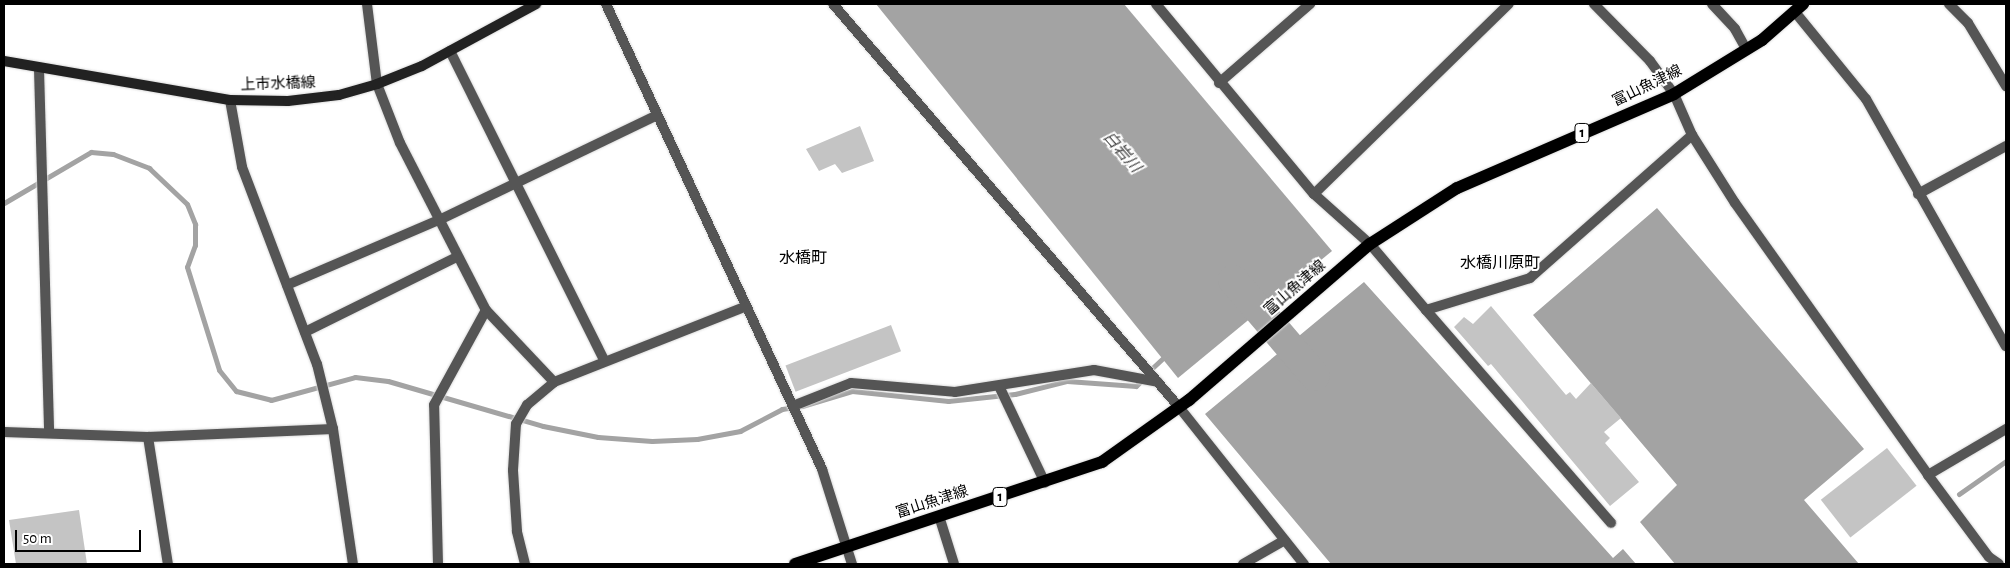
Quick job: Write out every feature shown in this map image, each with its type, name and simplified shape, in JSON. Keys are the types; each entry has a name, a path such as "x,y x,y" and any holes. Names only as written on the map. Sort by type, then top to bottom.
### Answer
{"main road":[{"name":"上市水橋線","path":"4,61 39,69 230,100 288,102 338,95 377,84 450,51 536,4"},
{"name":"富山魚津線","path":"796,564 1045,483 1102,462 1184,403 1370,244 1457,188 1674,94 1746,50 1799,8"}],"street":[{"path":"367,4 377,84 400,143 457,257 486,310 554,382"},
{"path":"606,4 744,306 794,406 822,469 852,564"},
{"path":"833,4 1158,382 1184,403 1304,564"},
{"path":"1156,4 1314,194 1370,244 1611,522"},
{"path":"1219,82 1310,4"},
{"path":"1314,194 1509,4"},
{"path":"1594,4 1650,61 1674,94 1692,135 1735,203 1928,475 1989,557 2000,564"},
{"path":"1712,4 1735,29 1746,50"},
{"path":"1949,4 1968,23 2006,86"},
{"path":"1799,8 1866,99 1918,194 2006,346"},
{"path":"450,51 604,360"},
{"path":"39,69 49,432"},
{"path":"230,100 242,167 318,364 333,428 353,564"},
{"path":"287,285 439,220 515,181 657,115"},
{"path":"1426,310 1530,278 1692,135"},
{"path":"1918,194 2006,146"},
{"path":"305,332 457,257"},
{"path":"525,564 517,531 513,470 516,424 527,405 554,382 604,360 744,306"},
{"path":"438,564 434,405 486,310"},
{"path":"794,406 851,382 955,392 1094,370 1158,382"},
{"path":"999,386 1045,483"},
{"path":"4,432 49,432 148,437 333,428"},
{"path":"1928,475 2006,429"},
{"path":"148,437 168,564"},
{"path":"940,516 954,564"},
{"path":"1243,564 1285,540"}],"water":[{"name":"白岩川","path":"876,4 1124,4 1332,251 1178,378"},
{"path":"1657,208 1864,449 1804,500 1859,564 1675,564 1640,522 1677,485 1533,315"},
{"path":"1364,282 1613,558 1623,549 1636,564 1331,564 1205,414"}],"building":[{"path":"860,126 874,161 842,173 835,164 819,171 806,149"},
{"path":"1491,306 1566,395 1570,392 1576,399 1591,383 1621,418 1604,432 1610,438 1605,443 1639,482 1610,506 1491,364 1488,366 1454,327 1464,317 1473,324"},
{"path":"891,325 901,351 796,392 786,365"},
{"path":"1887,448 1917,486 1850,538 1821,500"},
{"path":"79,510 87,564 16,564 9,520"}],"waterway":[{"path":"4,203 91,152 113,154 149,168 187,204 195,224 195,245 187,267 219,370 236,391 271,400 355,377 388,381 543,426 598,437 652,441 697,439 740,431 782,409 794,407"},
{"path":"1233,280 1315,376"},
{"path":"1148,372 1167,354"},
{"path":"802,406 852,391 948,401 1015,394 1067,381 1136,386 1143,379"},
{"path":"1959,494 2006,461"}],"district":[{"name":"水橋町","path":"803,258"},
{"name":"水橋川原町","path":"1500,263"}]}
